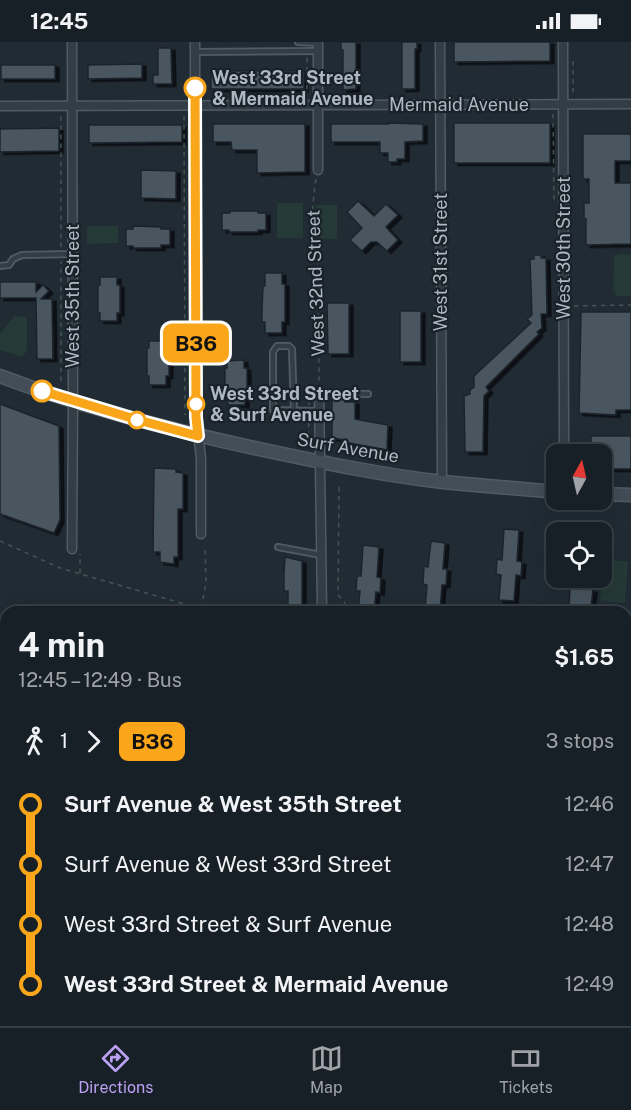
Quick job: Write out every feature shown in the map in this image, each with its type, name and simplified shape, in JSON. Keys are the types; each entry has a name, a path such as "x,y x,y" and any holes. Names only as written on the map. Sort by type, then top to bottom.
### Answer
{"main road":[{"name":"Surf Avenue","path":"0,376 73,401 198,436 321,462 442,482 546,491"},
{"path":"612,494 631,495"}],"street":[{"name":"West 35th Street","path":"72,42 72,549"},
{"path":"195,42 196,417 201,458 201,534"},
{"name":"West 31st Street","path":"440,42 442,482"},
{"name":"West 30th Street","path":"563,42 564,444"},
{"path":"318,45 318,171"},
{"name":"Mermaid Avenue","path":"0,106 631,104"},
{"path":"319,393 323,606"}],"lane":[{"path":"298,42 318,45"},
{"path":"195,52 307,51 318,45"},
{"path":"0,266 9,265 13,259 22,255 73,254"},
{"path":"294,410 292,349 289,346 277,346 273,352 273,410 319,411"},
{"path":"319,393 368,394"},
{"path":"278,547 321,555"}],"path":[{"path":"307,51 307,95"},
{"path":"573,61 573,95"},
{"path":"184,116 185,415"},
{"name":"West 32nd Street","path":"318,171 313,198 313,243 318,256 319,393"},
{"path":"574,306 631,305"},
{"path":"339,486 338,595 344,600 346,606"},
{"path":"0,541 60,568 189,606"},
{"path":"202,606 206,584 204,546"},
{"path":"80,556 80,574"}],"green space":[{"path":"277,203 303,203 303,238 277,238"},
{"path":"316,205 337,205 337,239 316,239"},
{"path":"87,226 118,226 118,243 87,244"},
{"path":"619,254 631,254 631,296 617,296 613,291 614,259"},
{"path":"15,316 27,317 27,351 22,357 0,350 0,333"},
{"path":"612,560 628,561 625,603 600,601 601,588 612,588"}],"building":[{"path":"341,42 356,42 356,89 343,90"},
{"path":"402,42 417,42 415,89 402,89"},
{"path":"454,42 550,42 550,61 454,62"},
{"path":"158,48 171,48 172,84 153,84 153,75 158,75"},
{"path":"142,64 142,78 88,79 88,65"},
{"path":"1,65 55,65 55,79 1,79"},
{"path":"211,71 304,71 304,89 211,89"},
{"path":"454,123 550,123 550,163 454,163"},
{"path":"213,124 305,124 305,172 257,173 257,150 232,150 231,142 213,142"},
{"path":"331,124 423,124 423,141 405,142 405,159 397,159 397,162 388,162 388,153 380,153 380,142 331,142"},
{"path":"89,125 182,125 182,142 89,143"},
{"path":"59,128 59,151 0,152 0,129"},
{"path":"583,134 631,134 631,161 615,161 615,183 631,183 631,244 586,245 584,203 589,203 589,179 583,179"},
{"path":"141,170 176,171 176,199 141,198"},
{"path":"358,201 374,216 386,204 398,215 386,227 398,240 387,251 377,242 371,242 362,251 350,240 362,228 347,212"},
{"path":"230,211 266,213 266,230 229,232 229,230 222,230 222,213 230,213"},
{"path":"133,226 170,229 170,245 161,245 161,248 126,246 126,229 133,229"},
{"path":"534,255 546,258 547,314 541,314 542,328 537,332 539,334 486,387 489,391 484,396 483,452 465,452 464,396 470,394 470,390 474,387 474,376 531,323 527,319 532,315 530,259 534,259"},
{"path":"265,273 282,273 282,284 285,284 285,322 282,322 282,333 265,333 262,310"},
{"path":"100,277 117,277 117,285 120,285 120,313 117,313 117,321 100,321 98,285 100,285"},
{"path":"0,282 36,282 36,292 43,285 49,291 41,299 52,299 53,359 37,359 36,298 0,298"},
{"path":"327,303 349,303 349,354 328,354"},
{"path":"400,311 421,311 421,362 400,362"},
{"path":"581,312 631,312 631,410 616,410 616,415 579,413"},
{"path":"149,341 166,341 166,348 169,348 169,376 166,376 166,385 149,385 147,348 149,348"},
{"path":"244,360 244,368 247,368 245,405 228,405 227,396 225,396 227,361"},
{"path":"332,399 355,402 355,419 388,425 387,450 332,438"},
{"path":"0,404 59,426 60,520 54,533 0,514"},
{"path":"591,436 631,436 631,469 612,469 612,444 591,444"},
{"path":"154,468 176,469 176,472 183,473 183,509 178,509 178,557 174,557 174,564 160,562 160,552 153,552"},
{"path":"504,529 519,530 517,561 522,562 521,576 516,575 514,601 499,600 501,575 496,574 497,559 502,560"},
{"path":"431,541 445,543 443,569 447,569 446,585 442,585 440,606 425,606 427,585 423,584 424,566 428,567"},
{"path":"363,545 379,547 377,577 381,578 380,593 376,592 375,606 359,606 360,591 356,591 357,576 361,576"},
{"path":"285,557 302,561 302,606 288,606 288,591 284,591"},
{"path":"589,588 593,590 591,606 569,604 570,589"}],"bus line":[{"name":"B36","path":"42,391 198,436 196,417 195,88"}],"place":[{"name":"West 33rd Street & Mermaid Avenue","path":"195,88"},
{"name":"West 33rd Street & Surf Avenue","path":"196,404"}]}
